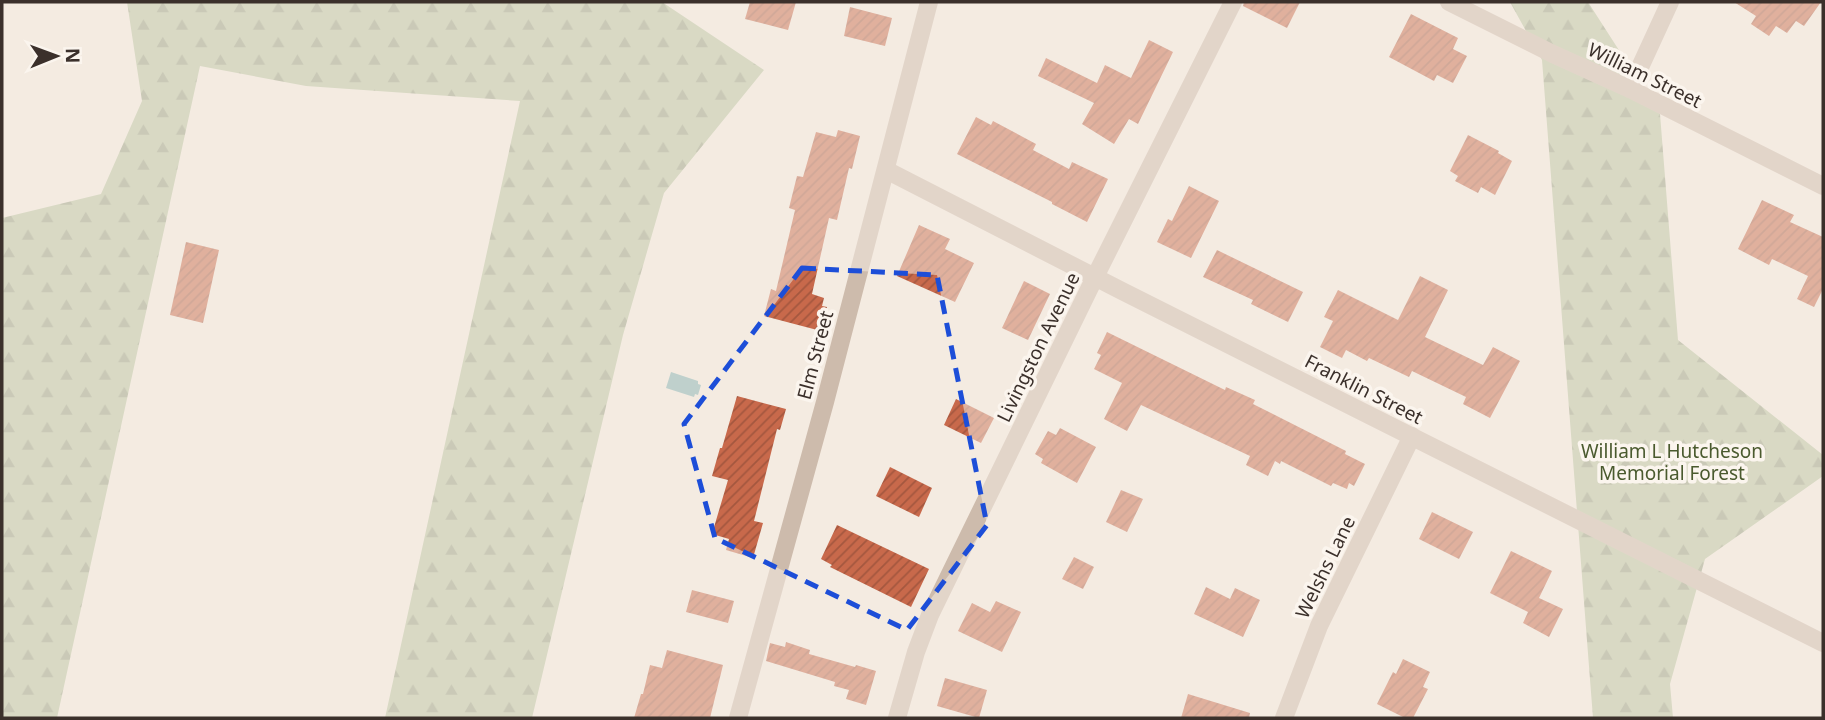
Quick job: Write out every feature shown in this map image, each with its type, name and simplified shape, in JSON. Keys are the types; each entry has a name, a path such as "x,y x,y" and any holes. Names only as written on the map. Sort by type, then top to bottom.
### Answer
{"street":[{"name":"Elm Street","path":"738,718 929,2"},
{"name":"Livingston Avenue","path":"897,718 930,615 1233,2"},
{"name":"William Street","path":"1449,2 1823,186"},
{"path":"1630,89 1670,2"},
{"name":"Franklin Street","path":"886,170 1823,643"},
{"name":"Welshs Lane","path":"1284,718 1320,626 1412,436"}],"highlighted area":[{"path":"802,268 937,275 987,525 907,630 715,538 684,424"}],"green space":[{"path":"127,2 662,2 764,70 664,193 623,335 532,718 385,718 520,101 306,86 200,66 57,718 2,718 2,218 101,194 142,101"},
{"name":"William L Hutcheson Memorial Forest","path":"1510,2 1588,2 1660,114 1678,340 1823,455 1823,476 1705,559 1670,684 1673,718 1593,718 1542,60"}],"water":[{"path":"671,372 698,381 701,385 698,395 695,394 694,397 666,388"}],"building":[{"path":"750,2 796,2 788,30 745,19"},
{"path":"1244,2 1300,2 1287,28 1243,6"},
{"path":"1734,2 1821,2 1804,26 1796,21 1787,33 1776,26 1769,36 1751,24 1756,16"},
{"path":"850,7 892,18 885,46 844,36"},
{"path":"1411,14 1458,38 1453,49 1467,56 1453,83 1437,75 1434,81 1389,57"},
{"path":"1149,40 1173,52 1138,124 1129,119 1114,144 1082,124 1094,103 1038,76 1046,58 1097,83 1105,65 1131,78"},
{"path":"976,117 991,125 993,121 1036,144 1033,150 1069,169 1072,162 1108,179 1087,222 957,154"},
{"path":"838,130 860,136 852,169 849,168 837,220 829,218 812,294 824,298 822,306 827,307 821,331 764,316 771,289 776,291 795,210 789,208 797,176 803,177 816,132 836,137"},
{"path":"1468,135 1512,161 1495,195 1481,187 1478,193 1455,181 1458,176 1450,171"},
{"path":"1189,186 1219,201 1191,258 1157,242 1168,219 1172,221"},
{"path":"1762,200 1794,215 1790,222 1823,237 1823,289 1814,307 1797,299 1808,276 1772,259 1769,265 1738,249"},
{"path":"919,225 950,239 945,249 974,263 955,302 897,276"},
{"path":"186,242 219,250 203,323 170,315"},
{"path":"1217,250 1303,292 1288,322 1251,304 1253,300 1203,277"},
{"path":"1420,276 1448,290 1425,337 1483,365 1493,347 1520,361 1490,418 1463,404 1466,397 1412,371 1409,377 1346,350 1342,358 1320,347 1333,321 1324,317 1338,290 1398,320"},
{"path":"1024,281 1050,294 1028,340 1002,328"},
{"path":"1107,332 1225,390 1226,387 1255,400 1253,404 1346,451 1345,454 1365,464 1354,486 1349,483 1347,489 1333,483 1331,486 1281,461 1280,464 1275,461 1268,476 1246,465 1250,456 1141,405 1127,431 1104,419 1122,383 1094,369 1101,355 1097,353"},
{"path":"737,396 786,409 780,430 777,429 754,521 763,523 753,558 726,550 729,539 712,534 728,480 712,476"},
{"path":"956,399 994,418 981,443 944,425"},
{"path":"1060,428 1096,447 1077,483 1041,463 1043,459 1035,454 1048,431 1056,435"},
{"path":"890,467 932,488 919,517 876,496"},
{"path":"1121,490 1143,499 1127,532 1106,522"},
{"path":"1432,512 1473,532 1459,559 1419,539"},
{"path":"837,525 929,569 911,607 830,567 832,565 821,559"},
{"path":"1511,551 1552,571 1539,598 1563,609 1549,637 1523,623 1528,612 1490,593"},
{"path":"1074,557 1094,567 1083,589 1062,579"},
{"path":"1206,587 1230,599 1235,588 1260,600 1243,637 1194,614"},
{"path":"692,590 734,601 728,623 686,612"},
{"path":"996,601 1021,612 1002,652 958,631 972,603 990,612"},
{"path":"786,642 810,650 809,654 876,671 866,705 846,699 849,690 834,686 835,682 766,661 770,643 785,647"},
{"path":"667,650 723,665 710,718 634,718 650,665 662,668"},
{"path":"1403,659 1430,672 1423,687 1428,689 1413,718 1405,718 1377,704 1393,672 1396,674"},
{"path":"945,678 987,690 979,718 937,706"},
{"path":"1188,694 1250,713 1249,718 1181,718"}]}
